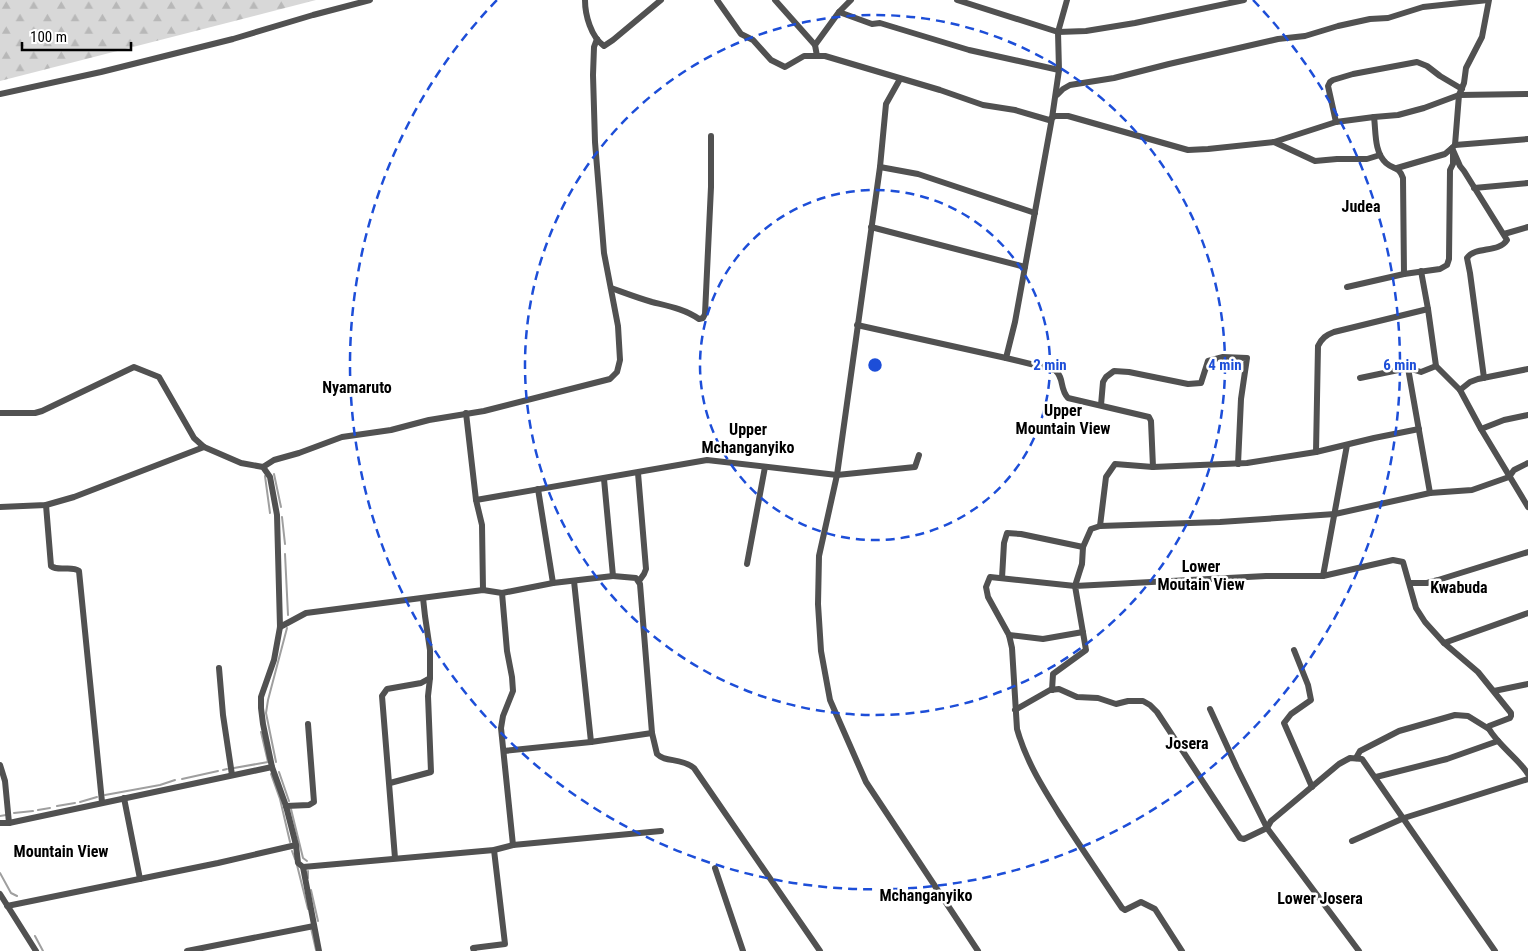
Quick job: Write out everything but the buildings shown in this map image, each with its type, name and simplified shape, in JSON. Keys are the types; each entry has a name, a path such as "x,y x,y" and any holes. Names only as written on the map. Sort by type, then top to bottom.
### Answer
{"street":[{"path":"0,94 101,72 233,39 370,0"},
{"path":"585,0 593,34 600,44 604,46 661,0"},
{"path":"717,0 741,34 753,40 771,60 785,67 804,56 825,56 940,90 983,105 1015,110 1049,120 1058,115 1068,116 1188,150 1274,142 1336,122 1398,115 1424,108 1460,92 1528,94"},
{"path":"775,0 816,45 817,56"},
{"path":"816,45 839,12 851,0"},
{"path":"957,0 1058,32 1086,31 1135,23 1244,0"},
{"path":"1006,358 1015,322 1056,96 1059,70 1058,32 1067,0"},
{"path":"1056,96 1063,88 1070,85 1114,78 1278,39 1305,36 1370,19 1388,18 1423,7 1488,0 1482,37 1466,68 1460,92 1453,146 1453,164 1450,170 1449,259 1447,265 1347,287"},
{"path":"839,12 872,24 880,23 969,50 1059,70"},
{"path":"263,467 274,460 342,437 391,430 466,412 484,411 610,379 618,372 620,360 618,326 604,253 595,142 593,74 594,47 597,39"},
{"path":"1336,122 1328,86 1333,80 1352,74 1417,62 1427,66 1460,92"},
{"path":"900,79 886,104 880,167 837,475 819,556 818,604 820,651 830,700 866,782 978,951"},
{"path":"1374,117 1380,155 1387,164 1397,168 1404,178 1404,274"},
{"path":"611,288 675,307 699,319 703,318 705,314 711,186 711,136"},
{"path":"1397,168 1445,154 1453,146 1528,139"},
{"path":"1274,142 1315,162 1337,159 1367,159 1380,155"},
{"path":"1453,146 1460,166 1507,240 1502,246 1470,254 1467,258 1484,378"},
{"path":"880,167 918,174 1035,213"},
{"path":"1474,188 1528,183"},
{"path":"871,227 1025,268"},
{"path":"1504,234 1528,228"},
{"path":"1421,271 1436,366 1460,390 1528,507"},
{"path":"1316,452 1318,346 1322,338 1334,332 1428,309"},
{"path":"857,325 1054,370 1060,374 1062,389 1068,398 1148,416 1154,467"},
{"path":"1101,405 1103,382 1114,371 1129,372 1188,384 1201,383 1208,361 1223,357 1246,358 1241,399 1238,464"},
{"path":"1360,378 1408,368 1421,372 1436,366"},
{"path":"0,413 35,413 42,411 134,367 159,377 194,438 204,447 241,462 263,467 270,477 277,515 280,627 274,660 262,697 261,708 272,767 286,806 296,845 298,863 303,867 319,951"},
{"path":"1408,368 1430,492"},
{"path":"1460,390 1478,378 1528,369"},
{"path":"466,412 476,500 482,525 483,590"},
{"path":"1481,429 1504,420 1528,415"},
{"path":"1100,526 1106,477 1115,464 1154,467 1238,464 1316,452 1419,429"},
{"path":"1323,576 1347,444"},
{"path":"0,507 46,505 74,497 204,447"},
{"path":"476,500 707,460 837,475 915,467 919,455"},
{"path":"1052,690 1053,674 1086,650 1075,586 1082,564 1083,547 1092,529 1100,526 1220,522 1335,514 1430,492 1472,490 1509,477 1514,470 1528,463"},
{"path":"747,564 765,467"},
{"path":"638,473 646,569 639,580"},
{"path":"604,479 613,576"},
{"path":"538,489 553,583"},
{"path":"46,505 51,566 55,568 76,568 79,570 102,802"},
{"path":"1002,578 1004,542 1007,533 1083,547"},
{"path":"1410,583 1427,583 1528,552"},
{"path":"1182,951 1155,909 1141,902 1130,909 1125,910 1122,908 1034,775 1017,729 1012,648 1009,635 988,597 986,588 990,577 1075,586 1266,576 1323,576 1393,560 1403,562 1416,608 1425,622 1444,643 1478,672 1511,713 1510,718 1492,724 1489,726 1489,729"},
{"path":"280,627 306,613 483,590 502,593 553,583 613,576 636,578 639,580"},
{"path":"639,580 642,594 652,733 659,757 680,760 694,768 820,951"},
{"path":"574,581 591,742"},
{"path":"502,593 507,651 513,684 513,690 503,716 501,728 513,845"},
{"path":"390,783 431,772 428,696 430,650 423,598"},
{"path":"1444,643 1528,614"},
{"path":"1009,635 1044,639 1083,632"},
{"path":"1294,650 1308,685 1311,700 1291,714 1284,723 1312,787"},
{"path":"219,668 223,715 232,775"},
{"path":"395,858 382,696 387,689 421,683 430,678"},
{"path":"1494,691 1528,684"},
{"path":"1016,710 1059,688 1077,697 1098,698 1116,704 1137,700 1143,701 1157,712 1240,838 1244,839 1267,828 1271,821 1339,764 1350,758 1362,759 1495,951"},
{"path":"1210,709 1267,828 1359,951"},
{"path":"1356,758 1360,751 1399,731 1455,715 1468,716 1489,729 1498,742 1525,763 1528,774"},
{"path":"286,806 309,805 314,802 308,724"},
{"path":"504,751 591,742 652,733"},
{"path":"1376,777 1447,759 1498,742"},
{"path":"0,765 6,781 9,823"},
{"path":"0,823 9,823 272,767"},
{"path":"1352,841 1404,818 1528,779"},
{"path":"124,798 140,879"},
{"path":"303,867 494,850 513,845 661,831"},
{"path":"7,906 296,845"},
{"path":"474,951 473,948 506,944 494,850"},
{"path":"715,868 743,951"},
{"path":"0,894 36,951"},
{"path":"187,951 314,926"}],"green space":[{"path":"0,0 316,0 0,81"}],"waterway":[{"path":"274,474 281,507"},
{"path":"265,476 270,513"},
{"path":"282,517 285,544"},
{"path":"285,554 288,615"},
{"path":"276,762 266,713 287,628"},
{"path":"234,768 268,762 261,732"},
{"path":"223,770 227,769"},
{"path":"182,779 218,771"},
{"path":"279,772 289,801"},
{"path":"271,774 280,799 290,842"},
{"path":"105,795 160,785 175,780"},
{"path":"80,802 97,797"},
{"path":"57,806 75,803"},
{"path":"38,810 50,808"},
{"path":"291,809 303,858 307,861"},
{"path":"14,813 33,811"},
{"path":"0,816 6,815"},
{"path":"292,851 295,859"},
{"path":"297,865 308,909"},
{"path":"308,871 308,878"},
{"path":"0,873 11,893 17,896"},
{"path":"311,890 318,921"},
{"path":"311,928 316,950"},
{"path":"35,936 43,951"}],"district":[{"name":"Judea","path":"1361,206"},
{"name":"Nyamaruto","path":"357,387"},
{"name":"Upper Mountain View","path":"1063,419"},
{"name":"Upper Mchanganyiko","path":"748,438"},
{"name":"Lower Moutain View","path":"1201,575"},
{"name":"Kwabuda","path":"1459,587"},
{"name":"Josera","path":"1187,743"},
{"name":"Mountain View","path":"61,851"},
{"name":"Mchanganyiko","path":"926,895"},
{"name":"Lower Josera","path":"1320,898"}]}
